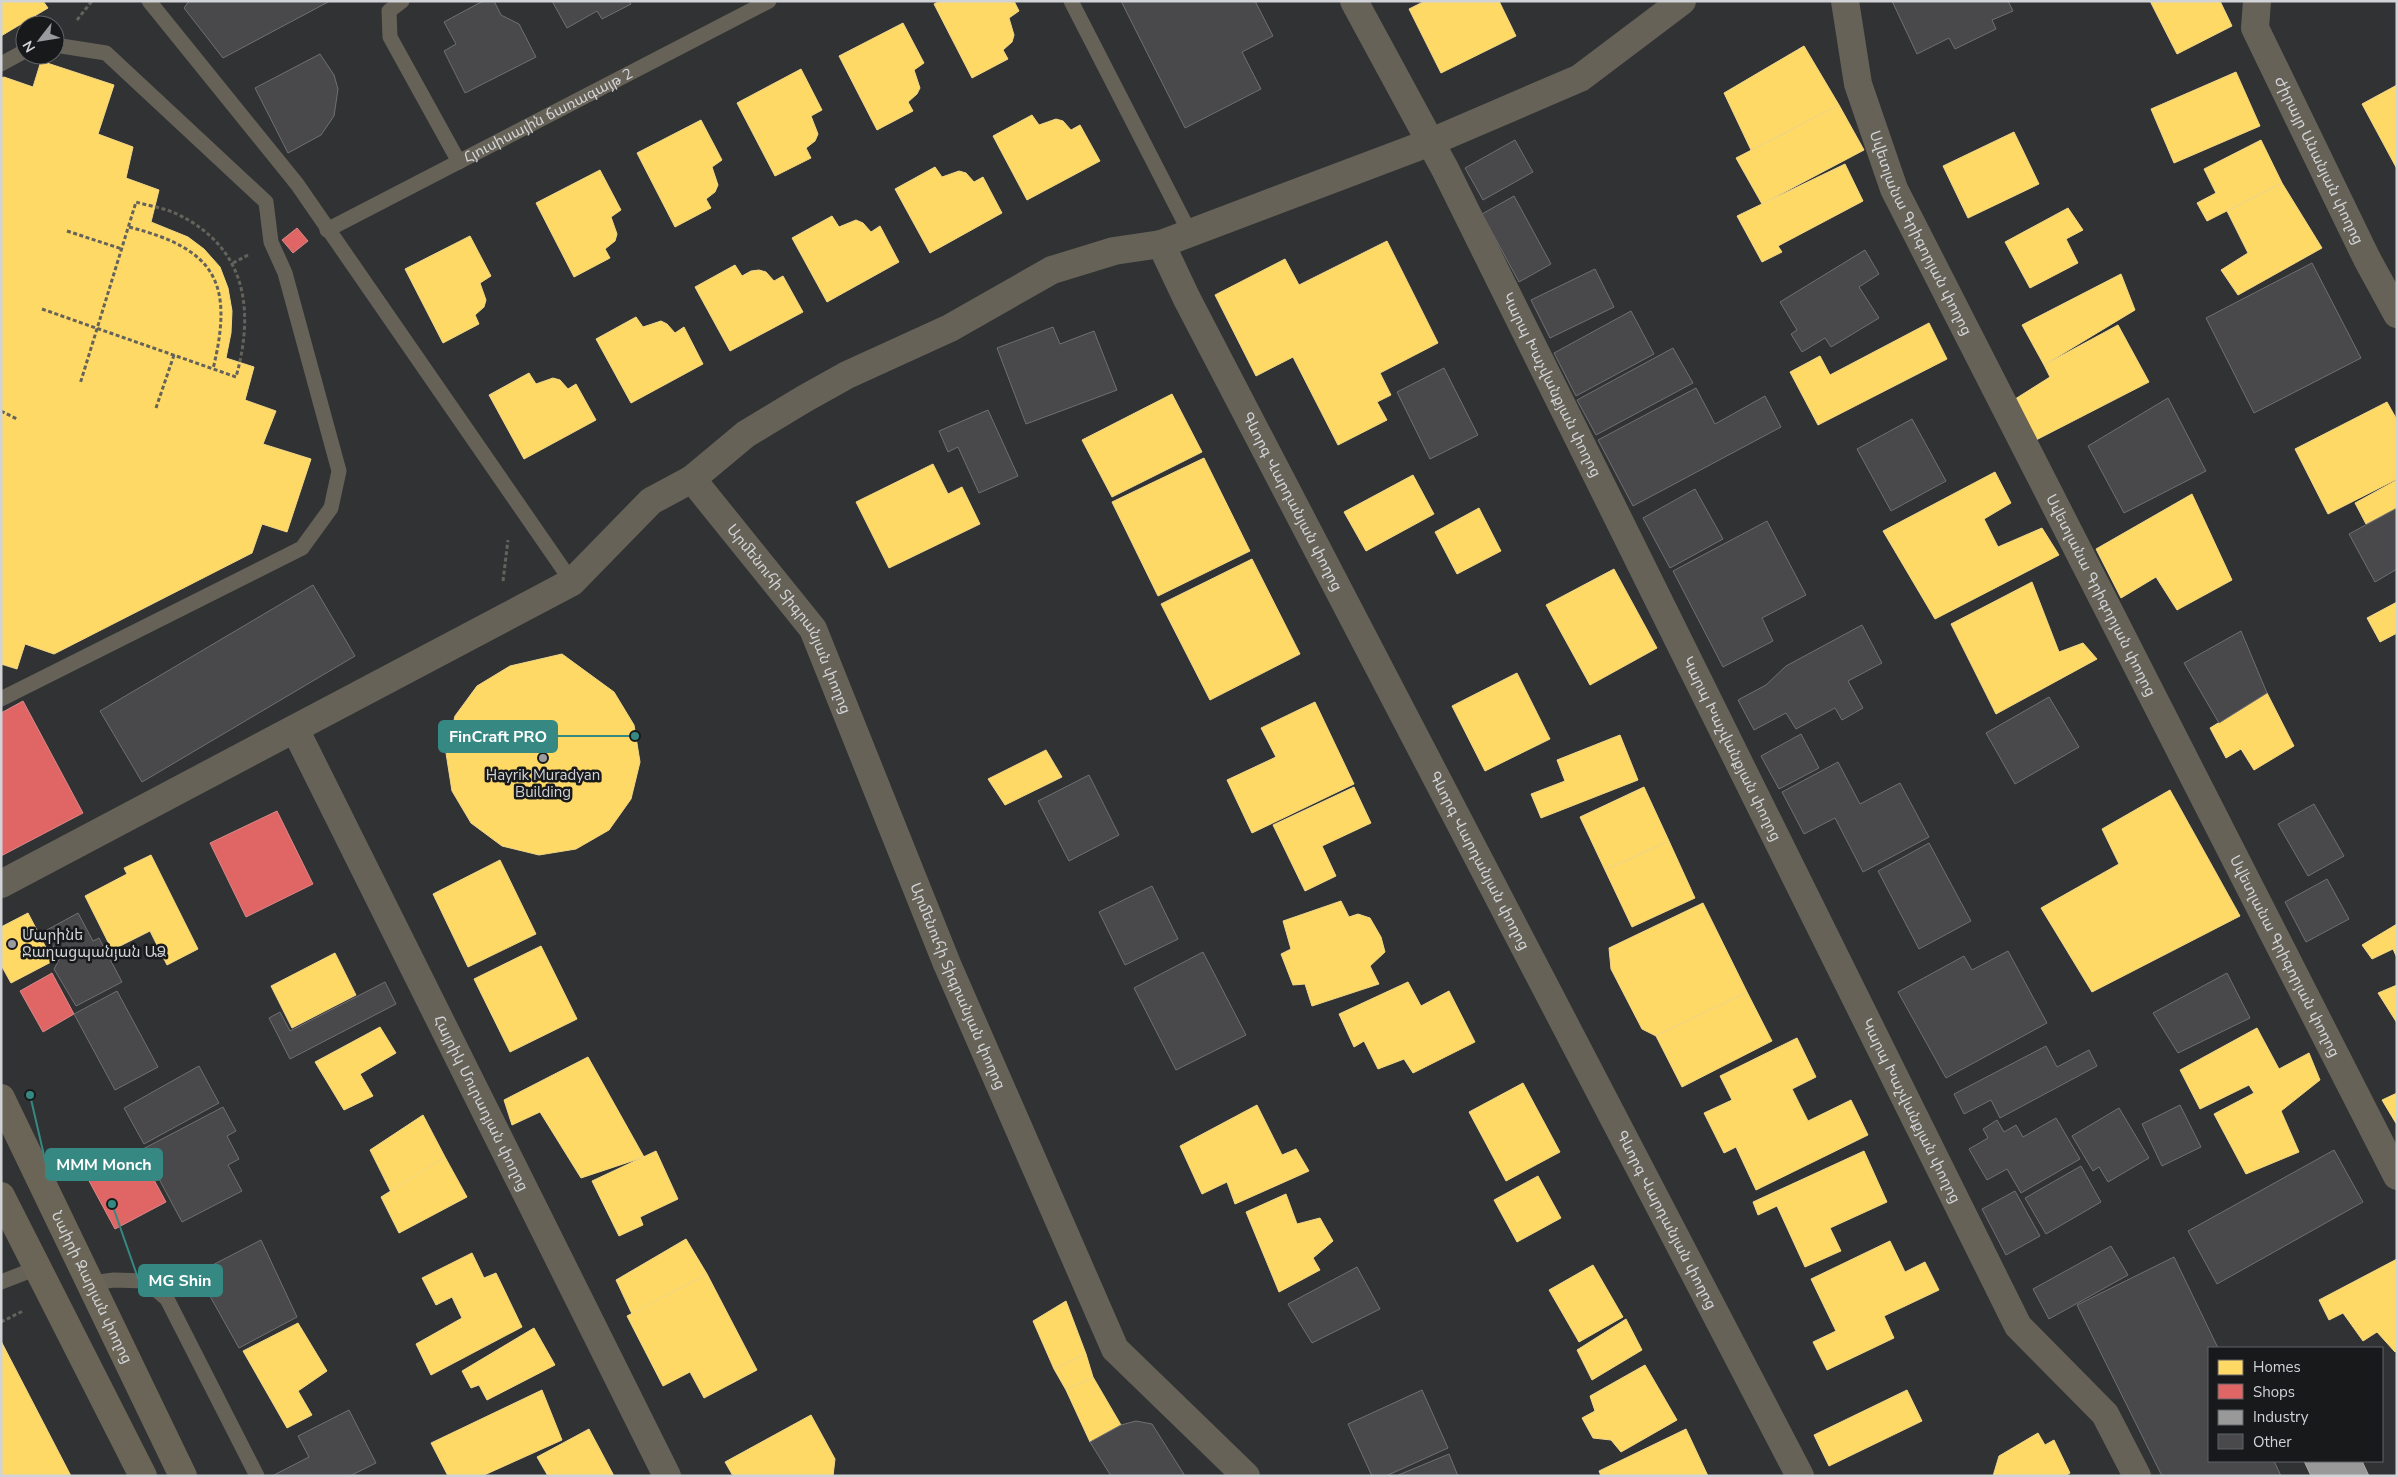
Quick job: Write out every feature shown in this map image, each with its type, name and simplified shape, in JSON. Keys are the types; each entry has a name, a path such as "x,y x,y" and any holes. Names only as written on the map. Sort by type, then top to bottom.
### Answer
{"main road":[{"name":"Նաիրի Զարյան փողոց","path":"1,1098 183,1476"},
{"path":"1,1196 143,1476"}],"street":[{"name":"Կարպ Խաչվանքյան փողոց","path":"1354,1 1431,142 2018,1326 2105,1414 2137,1476"},
{"path":"1,884 572,582 650,501 692,479 746,434 847,375 950,328 1052,270 1114,251 1161,244 1431,142 1580,78 1682,1"},
{"name":"Սվետլանա Գրիգորյան փողոց","path":"1844,1 1858,84 1894,188 2397,1176"},
{"name":"Ժիրայր Անանյան փողոց","path":"2257,1 2255,28 2367,259 2397,314"},
{"name":"Գևորգ Վարդանյան փողոց","path":"1161,244 1187,299 1800,1476"},
{"name":"Արմենուհի Տիգրանյան փողոց","path":"692,479 813,629 947,964 1115,1349 1246,1476"},
{"name":"Հայրիկ Մուրադյան փողոց","path":"295,729 667,1476"}],"lane":[{"path":"149,1 297,184 327,230 514,495 572,582"},
{"path":"402,1 386,6 390,37 459,162"},
{"name":"Հյուսիսային ճառագայթ 2","path":"327,230 769,1"},
{"path":"1071,1 1190,233"},
{"path":"1,699 302,548 331,508 339,471 285,272 271,242 266,202 106,53 65,47"},
{"path":"1,64 15,56"},
{"path":"1,1282 37,1268"},
{"path":"91,1283 114,1280 146,1281 167,1299 257,1476"}],"path":[{"path":"42,309 96,328 174,355 212,369 236,377 240,362 245,316 241,285 233,263 211,235 175,213 136,202 96,328 80,384"},
{"path":"129,227 156,234 177,243 195,255 213,274 221,296 222,320 212,369"},
{"path":"67,232 122,249"},
{"path":"156,408 174,355"},
{"path":"1,411 17,419"},
{"path":"498,621 514,495"},
{"path":"1,1322 24,1310"}],"building: Homes":[{"path":"1,1 43,1 48,8 36,15 15,15 15,28 1,36"},
{"path":"940,1 1014,1 1019,11 1009,18 1014,35 1012,42 1003,50 1008,59 972,78 934,4"},
{"path":"1425,1 1499,1 1516,36 1441,73 1409,9"},
{"path":"2150,1 2220,1 2232,26 2177,54"},
{"path":"903,23 924,63 914,70 920,88 917,94 908,102 913,111 877,130 839,56"},
{"path":"1804,46 1839,105 1751,150 1724,93"},
{"path":"40,65 53,65 114,85 98,134 133,147 126,178 159,190 151,222 188,237 204,249 220,267 228,288 232,311 231,333 226,358 254,367 245,400 276,411 263,444 311,459 287,532 262,524 252,553 54,654 25,644 17,669 1,664 1,78 4,77 33,87"},
{"path":"801,69 822,110 811,116 818,134 815,141 806,148 811,158 775,176 737,103"},
{"path":"2236,72 2260,126 2174,163 2151,109"},
{"path":"2397,85 2397,169 2362,104"},
{"path":"1839,105 1864,150 1762,204 1736,158"},
{"path":"1032,115 1039,125 1056,119 1063,121 1071,130 1080,125 1100,161 1027,200 993,136"},
{"path":"701,120 722,160 712,167 718,185 715,192 706,199 711,208 675,227 637,153"},
{"path":"2014,132 2039,184 1968,218 1943,166"},
{"path":"2261,140 2282,183 2207,221 2197,203 2216,193 2204,169"},
{"path":"1845,164 1863,201 1778,246 1782,252 1762,262 1737,216"},
{"path":"935,167 942,177 959,171 966,173 974,182 983,177 1002,213 930,253 895,189"},
{"path":"600,170 621,210 611,217 617,234 615,241 605,249 610,258 574,277 536,203"},
{"path":"2282,183 2322,248 2238,295 2221,270 2248,253 2227,211"},
{"path":"2068,208 2083,230 2066,239 2078,263 2030,288 2005,242"},
{"path":"832,216 839,227 856,220 863,223 871,232 880,226 899,262 827,302 792,238"},
{"path":"470,236 491,276 480,283 486,300 484,307 475,315 479,324 443,343 405,269"},
{"path":"1387,241 1438,343 1380,373 1391,395 1377,402 1387,420 1338,445 1293,357 1256,376 1215,295 1285,259 1299,285"},
{"path":"735,265 742,276 751,271 759,270 766,272 774,281 783,276 803,312 730,351 695,287"},
{"path":"2121,274 2135,310 2044,365 2022,325"},
{"path":"636,317 643,327 661,321 667,324 675,333 684,327 703,364 631,403 596,339"},
{"path":"1929,323 1947,359 1818,425 1790,372 1820,356 1830,375"},
{"path":"2118,325 2149,382 2036,440 2012,401 2050,377 2044,365"},
{"path":"529,373 536,384 553,378 560,380 568,389 576,384 596,420 524,459 489,395"},
{"path":"1172,394 1202,452 1112,497 1082,440"},
{"path":"2387,402 2397,420 2397,479 2328,514 2295,449"},
{"path":"1204,458 1250,551 1158,596 1112,502"},
{"path":"933,464 948,494 962,487 980,524 889,568 856,502"},
{"path":"1995,472 2011,503 1984,519 1998,547 2042,528 2059,555 1935,619 1883,531"},
{"path":"1413,475 1434,514 1366,551 1344,512"},
{"path":"2397,480 2397,508 2366,524 2355,503"},
{"path":"2192,494 2232,580 2177,610 2156,577 2121,598 2096,549"},
{"path":"1479,508 1501,551 1457,574 1435,532"},
{"path":"1252,559 1300,654 1210,700 1161,604"},
{"path":"1614,569 1657,648 1590,685 1546,605"},
{"path":"2032,582 2059,652 2083,643 2097,659 1996,714 1951,624"},
{"path":"2397,602 2397,633 2380,642 2367,618"},
{"name":"Hayrik Muradyan Building","path":"562,654 614,692 634,725 640,762 631,799 609,830 576,849 539,855 502,846 471,823 452,791 446,753 455,716 477,686 510,666"},
{"path":"1517,673 1550,739 1485,771 1452,706"},
{"path":"2267,693 2294,746 2254,770 2241,749 2226,758 2210,728"},
{"path":"1315,702 1354,784 1252,833 1227,780 1276,757 1261,728"},
{"path":"1620,735 1638,780 1541,818 1531,794 1565,781 1557,760"},
{"path":"1046,750 1062,777 1005,805 988,779"},
{"path":"1354,787 1371,823 1322,846 1336,876 1305,891 1273,825"},
{"path":"1644,787 1669,841 1605,870 1580,817"},
{"path":"2170,790 2240,916 2092,992 2041,908 2119,864 2102,829"},
{"path":"1669,841 1695,898 1632,927 1605,870"},
{"path":"151,855 198,949 167,965 150,931 112,950 85,896 127,874 124,868"},
{"path":"500,860 536,934 468,967 433,894"},
{"path":"1341,901 1349,917 1358,914 1370,918 1381,937 1385,952 1370,966 1379,984 1312,1006 1305,984 1293,985 1281,954 1291,949 1283,921"},
{"path":"1703,903 1747,992 1656,1036 1642,1029 1611,969 1609,948"},
{"path":"28,913 53,961 11,983 1,965 1,927"},
{"path":"2397,924 2397,958 2393,949 2372,959 2362,945"},
{"path":"541,946 577,1019 510,1052 474,979"},
{"path":"335,953 356,995 292,1028 271,986"},
{"path":"1408,982 1421,1006 1449,991 1475,1042 1413,1073 1404,1059 1378,1069 1364,1041 1354,1047 1339,1014"},
{"path":"2397,985 2397,1023 2378,993"},
{"path":"1747,992 1772,1041 1682,1087 1656,1036"},
{"path":"380,1027 396,1053 360,1074 373,1096 344,1110 315,1062"},
{"path":"2257,1028 2279,1069 2309,1053 2320,1080 2281,1111 2299,1152 2246,1174 2214,1114 2254,1093 2249,1085 2200,1109 2180,1070"},
{"path":"1797,1038 1816,1077 1792,1089 1808,1121 1851,1100 1868,1135 1756,1190 1736,1147 1724,1153 1704,1113 1732,1100 1720,1076"},
{"path":"588,1057 644,1157 581,1178 540,1112 512,1125 504,1100"},
{"path":"1523,1083 1560,1152 1506,1181 1469,1112"},
{"path":"2397,1093 2397,1125 2382,1100"},
{"path":"1257,1105 1282,1155 1296,1149 1309,1171 1235,1204 1227,1182 1202,1194 1180,1146"},
{"path":"423,1115 445,1157 391,1192 370,1150"},
{"path":"656,1151 678,1199 640,1217 643,1225 619,1236 592,1181"},
{"path":"1864,1151 1887,1202 1830,1228 1841,1251 1805,1267 1777,1206 1758,1215 1753,1202"},
{"path":"445,1157 467,1197 399,1233 381,1197"},
{"path":"1538,1176 1561,1218 1517,1242 1494,1200"},
{"path":"1286,1194 1297,1224 1320,1218 1333,1241 1313,1258 1320,1270 1279,1292 1246,1212"},
{"path":"686,1239 707,1274 632,1314 616,1280"},
{"path":"1890,1241 1905,1272 1925,1262 1939,1290 1884,1316 1894,1338 1827,1370 1813,1342 1836,1331 1811,1279"},
{"path":"472,1253 484,1278 496,1273 522,1327 431,1375 416,1344 462,1318 452,1297 436,1305 422,1278"},
{"path":"2397,1259 2397,1351 2395,1352 2377,1332 2363,1341 2343,1313 2329,1320 2319,1300"},
{"path":"1593,1265 1623,1317 1579,1342 1549,1290"},
{"path":"707,1274 757,1370 704,1398 690,1372 663,1386 627,1316"},
{"path":"1066,1301 1086,1354 1054,1369 1033,1321"},
{"path":"1626,1319 1642,1350 1592,1380 1577,1350"},
{"path":"298,1323 327,1371 298,1391 312,1415 287,1428 243,1351"},
{"path":"534,1328 555,1365 487,1400 479,1385 471,1388 462,1371"},
{"path":"1,1341 71,1476 1,1476"},
{"path":"1086,1354 1093,1377 1066,1390 1054,1369"},
{"path":"1645,1365 1677,1420 1621,1452 1611,1440 1593,1438 1582,1418 1595,1411 1590,1396"},
{"path":"1093,1377 1121,1425 1090,1442 1066,1390"},
{"path":"542,1390 562,1440 482,1476 448,1476 431,1443"},
{"path":"1907,1390 1922,1421 1829,1466 1814,1435"},
{"path":"811,1415 835,1459 833,1476 733,1476 725,1462"},
{"path":"589,1429 614,1476 548,1476 537,1457"},
{"path":"1686,1429 1708,1476 1601,1476 1599,1471"},
{"path":"2038,1433 2045,1445 2054,1440 2070,1473 2065,1476 1993,1476 1999,1456"}],"building: Shops":[{"path":"297,228 308,241 293,253 282,240"},
{"path":"23,701 83,813 1,856 1,713"},
{"path":"277,811 313,884 246,917 210,843"},
{"path":"52,973 74,1014 43,1032 20,991"},
{"path":"139,1152 166,1202 115,1229 88,1179"}],"building: Industry":[{"path":"2304,1462 2362,1462 2369,1476 2311,1476"}],"building: Other":[{"path":"189,1 330,1 223,58 184,8"},
{"path":"483,1 494,1 501,15 519,24 536,57 465,93 444,51 456,44 444,22"},
{"path":"552,1 629,1 631,4 602,19 597,11 567,28"},
{"path":"1121,1 1255,1 1273,36 1242,52 1261,89 1185,128"},
{"path":"1892,1 2008,1 2013,11 1992,20 1996,29 1955,49 1949,38 1917,54"},
{"path":"320,54 334,75 338,89 334,116 321,135 288,153 255,88"},
{"path":"1515,140 1533,172 1483,200 1465,168"},
{"path":"1514,196 1551,264 1519,282 1482,214"},
{"path":"1865,250 1879,274 1859,287 1879,318 1831,347 1825,338 1802,352 1791,334 1797,330 1780,302"},
{"path":"2312,263 2361,358 2254,413 2206,318"},
{"path":"1595,269 1614,307 1550,338 1531,300"},
{"path":"1631,311 1654,354 1576,396 1554,353"},
{"path":"1053,327 1060,344 1094,331 1117,390 1026,424 997,348"},
{"path":"1673,348 1693,383 1596,435 1577,400"},
{"path":"1444,368 1478,435 1430,459 1397,392"},
{"path":"1696,388 1715,424 1765,396 1781,427 1633,506 1598,440"},
{"path":"2168,398 2206,471 2124,513 2088,446"},
{"path":"988,410 1018,476 979,493 958,447 948,452 939,431"},
{"path":"1912,419 1946,481 1891,511 1857,449"},
{"path":"1695,489 1723,539 1670,568 1643,518"},
{"path":"2397,508 2397,569 2375,582 2349,534"},
{"path":"1767,521 1806,595 1762,618 1773,641 1723,667 1673,571"},
{"path":"313,585 355,656 142,782 100,711"},
{"path":"1862,625 1882,663 1848,681 1863,708 1842,720 1835,708 1796,729 1786,713 1754,730 1738,700 1766,685 1786,666"},
{"path":"2241,631 2267,693 2219,723 2184,663"},
{"path":"2049,697 2079,747 2015,784 1986,733"},
{"path":"1801,734 1819,768 1779,789 1761,756"},
{"path":"1838,762 1860,804 1900,783 1929,837 1863,872 1835,818 1804,834 1782,792"},
{"path":"1089,775 1119,835 1069,861 1038,801"},
{"path":"2314,804 2344,856 2308,876 2278,824"},
{"path":"1929,843 1971,921 1919,949 1878,871"},
{"path":"2327,879 2349,919 2306,942 2285,902"},
{"path":"1152,886 1178,939 1125,965 1099,912"},
{"path":"78,913 93,941 99,938 122,982 76,1006 54,969 60,958 45,931"},
{"path":"2008,951 2047,1023 1946,1078 1898,992 1964,956 1972,970"},
{"path":"1203,952 1246,1035 1176,1070 1134,988"},
{"path":"2227,973 2250,1018 2178,1053 2153,1013"},
{"path":"385,982 396,1004 290,1059 269,1018 280,1012 290,1031"},
{"path":"117,991 158,1067 115,1090 74,1014"},
{"path":"2046,1046 2057,1067 2089,1050 2097,1066 2000,1118 1991,1100 1964,1114 1954,1094"},
{"path":"199,1066 219,1103 144,1144 124,1108"},
{"path":"2180,1105 2201,1147 2162,1166 2142,1124"},
{"path":"223,1107 236,1131 227,1136 239,1159 228,1165 242,1191 182,1222 143,1149"},
{"path":"2119,1108 2149,1158 2108,1182 2099,1167 2093,1171 2072,1136"},
{"path":"2056,1118 2080,1159 2021,1193 2007,1169 1987,1180 1969,1149 1988,1138 1983,1129 1997,1120 2004,1132 2016,1125 2023,1137"},
{"path":"2334,1150 2363,1202 2217,1284 2188,1231"},
{"path":"2081,1166 2101,1202 2046,1234 2025,1198"},
{"path":"2015,1191 2040,1236 2006,1255 1982,1209"},
{"path":"261,1240 297,1317 239,1348 197,1273"},
{"path":"2111,1246 2128,1275 2049,1319 2033,1289"},
{"path":"2174,1257 2218,1347 2208,1347 2208,1462 2274,1462 2281,1476 2162,1476 2077,1305"},
{"path":"1357,1267 1380,1309 1312,1343 1288,1304"},
{"path":"1422,1390 1448,1448 1386,1476 1372,1476 1348,1424"},
{"path":"349,1410 376,1463 350,1476 272,1476 309,1457 298,1436"},
{"path":"1136,1421 1152,1424 1185,1476 1111,1476 1090,1442 1121,1425"},
{"path":"1449,1454 1458,1476 1396,1476"}],"place":[{"name":"FinCraft PRO","path":"635,736"},
{"name":"Hayrik Muradyan Building","path":"543,758"},
{"name":"Մարինե Ջաղացպանյան ԱՁ","path":"12,944"},
{"name":"MMM Monch","path":"30,1095"},
{"name":"MG Shin","path":"112,1204"}]}
